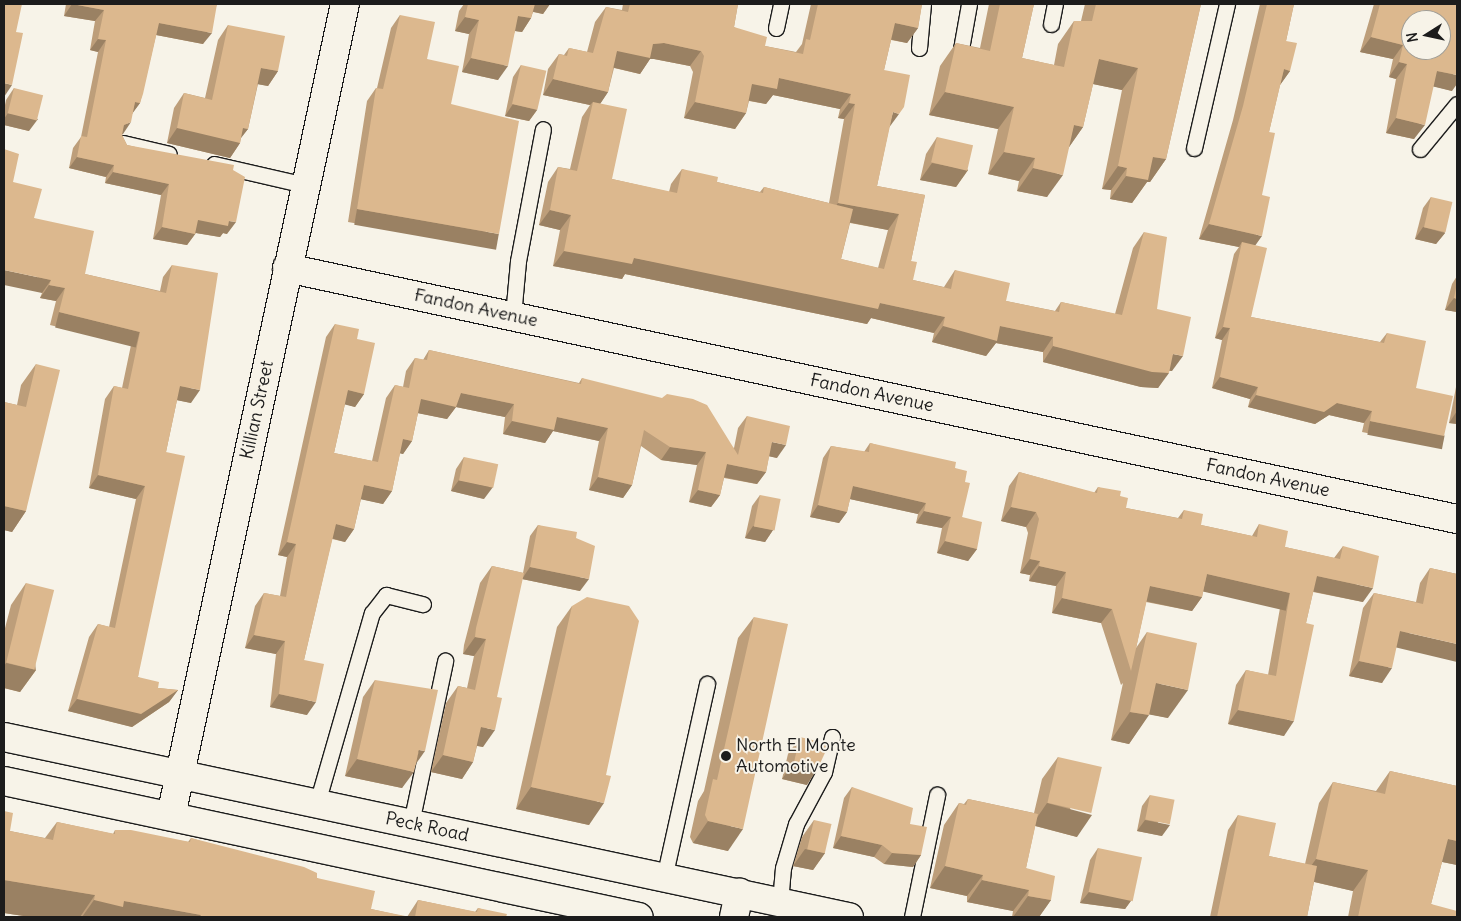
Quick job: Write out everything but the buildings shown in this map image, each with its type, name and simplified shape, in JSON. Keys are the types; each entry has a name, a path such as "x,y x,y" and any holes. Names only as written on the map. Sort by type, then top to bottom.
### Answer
{"street":[{"name":"Killian Street","path":"171,816 345,4"},
{"name":"Fandon Avenue","path":"287,268 1457,519"},
{"name":"Peck Road","path":"4,737 664,878 736,905 780,902 849,917"},
{"path":"4,781 639,917"}],"lane":[{"path":"776,28 781,4"},
{"path":"919,48 923,4"},
{"path":"961,49 969,4"},
{"path":"1051,24 1056,4"},
{"path":"1194,148 1227,4"},
{"path":"1420,149 1457,104"},
{"path":"513,316 518,261 543,129"},
{"path":"123,143 305,186"},
{"path":"317,803 372,613 386,595 423,604"},
{"path":"411,823 445,662"},
{"path":"664,878 707,684"},
{"path":"780,902 783,868 796,824 824,772 832,737"},
{"path":"912,917 937,795"}],"place":[{"name":"North El Monte Automotive","path":"726,756"}]}
